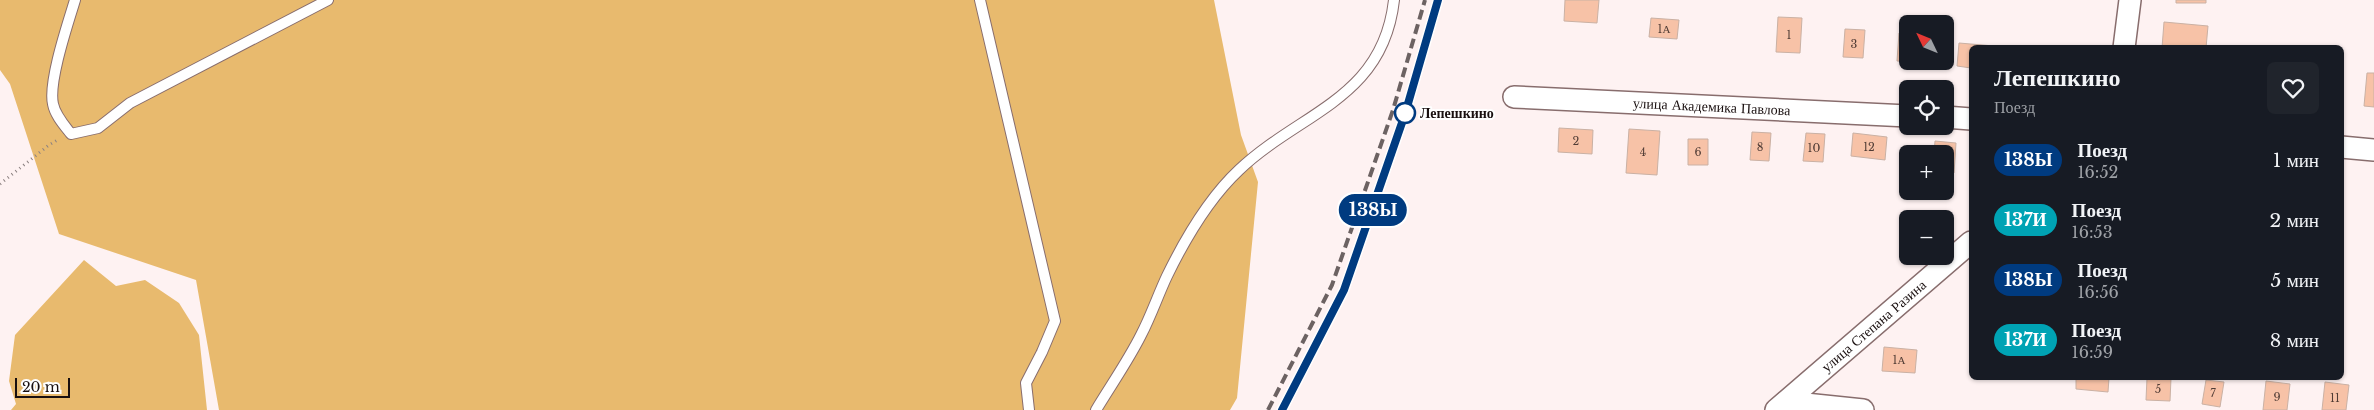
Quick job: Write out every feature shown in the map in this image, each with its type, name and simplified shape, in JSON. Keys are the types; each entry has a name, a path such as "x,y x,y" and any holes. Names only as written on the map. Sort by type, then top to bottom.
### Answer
{"street":[{"path":"2124,45 2130,0"},
{"name":"улица Академика Павлова","path":"1514,97 1899,116"},
{"path":"1954,118 1969,119"},
{"path":"2344,147 2374,150"},
{"name":"улица Степана Разина","path":"1781,406 1969,244"},
{"path":"1781,406 1863,410"}],"lane":[{"path":"74,0 54,78 52,103 59,118 71,134 98,128 130,103 328,0"},
{"path":"980,0 1055,322 1026,383 1029,410"},
{"path":"1096,410 1142,334 1168,275 1215,197 1239,169 1304,121 1334,103 1356,82 1376,58 1385,36 1394,0"}],"path":[{"path":"0,184 49,144 71,134"}],"shaded area":[{"path":"0,0 1214,0 1241,135 1258,182 1237,398 1230,410 219,410 196,280 59,234 10,84 0,70"},
{"path":"84,260 116,286 145,280 179,303 199,335 207,410 11,410 16,404 9,381 15,335"}],"building":[{"path":"1565,0 1599,0 1597,23 1564,21"},
{"path":"2176,0 2206,0 2206,3 2176,3"},
{"path":"1778,17 1802,18 1800,53 1776,52"},
{"path":"1651,18 1679,20 1677,39 1649,37"},
{"path":"2164,22 2208,26 2206,45 2162,45"},
{"path":"1845,29 1865,30 1863,58 1843,57"},
{"path":"1899,33 1899,61 1897,61"},
{"path":"1959,43 1982,45 1969,45 1969,68 1957,66"},
{"path":"2367,73 2374,73 2374,107 2364,106"},
{"path":"1559,128 1593,130 1592,154 1558,152"},
{"path":"1629,129 1660,131 1657,175 1626,173"},
{"path":"1752,132 1771,133 1769,161 1750,160"},
{"path":"1806,133 1825,134 1823,162 1803,161"},
{"path":"1853,133 1887,137 1885,160 1851,156"},
{"path":"1688,139 1708,139 1708,165 1688,165"},
{"path":"1935,141 1956,143 1954,173 1954,145 1935,145"},
{"path":"1884,347 1917,350 1915,373 1882,371"},
{"path":"2076,380 2109,380 2108,392 2076,389"},
{"path":"2147,380 2171,380 2170,401 2146,400"},
{"path":"2206,380 2224,382 2220,407 2202,404"},
{"path":"2266,381 2290,384 2287,410 2263,410"},
{"path":"2325,382 2349,385 2346,410 2322,410"}],"railway":[{"path":"1268,410 1332,285 1393,110 1425,0"},
{"path":"1282,410 1344,290 1405,114 1438,0"}],"train":[{"name":"138Ы","path":"1282,410 1344,290 1405,114 1438,0"}],"place":[{"name":"Лепешкино","path":"1405,113"}]}
